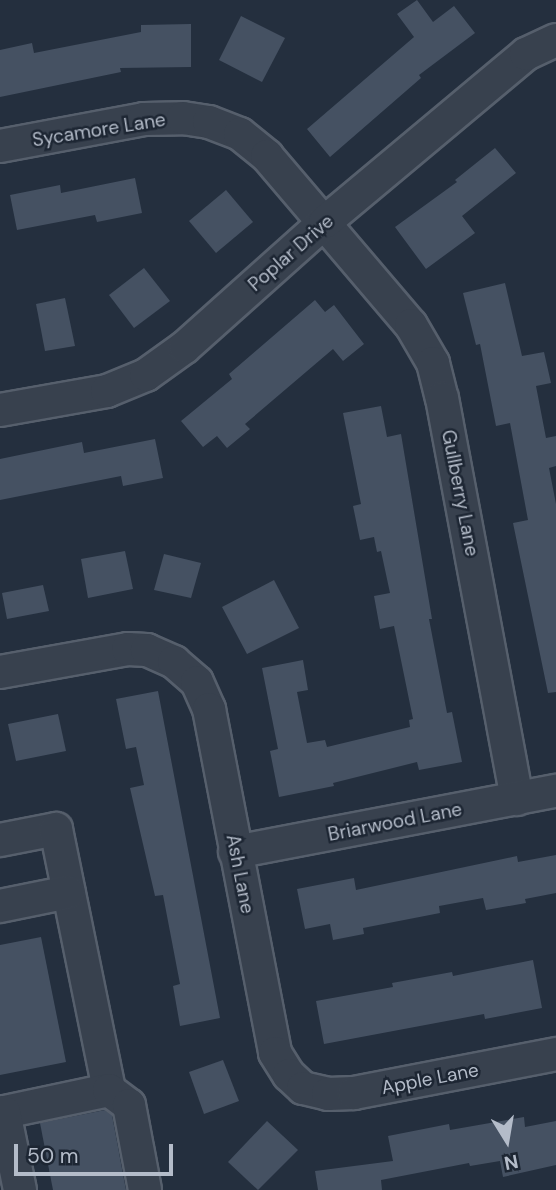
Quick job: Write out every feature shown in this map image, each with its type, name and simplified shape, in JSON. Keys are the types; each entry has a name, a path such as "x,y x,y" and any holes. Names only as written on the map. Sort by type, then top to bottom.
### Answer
{"street":[{"name":"Poplar Drive","path":"0,410 107,391 146,375 185,347 325,222 526,54 556,40"},
{"name":"Sycamore Lane","path":"0,146 144,120 183,118 209,122 240,134 267,156 325,222"},
{"name":"Gullberry Lane","path":"325,222 411,325 433,363 517,799"},
{"name":"Ash Lane","path":"0,672 128,649 147,650 174,662 197,682 209,709 275,1053 289,1075 303,1087"},
{"name":"Briarwood Lane","path":"235,852 556,791"},
{"path":"0,841 56,829 109,1090 129,1105 145,1190"},
{"path":"0,906 69,892"},
{"name":"Apple Lane","path":"303,1087 328,1094 354,1093 556,1054"},
{"path":"20,1190 2,1112 109,1090"}],"building":[{"path":"417,0 433,22 454,6 475,33 419,75 421,78 330,157 307,129 414,37 397,14"},
{"path":"241,16 285,38 262,82 219,60"},
{"path":"191,24 191,67 120,68 121,72 0,97 0,50 32,43 34,53 141,32 141,25"},
{"path":"495,148 516,173 462,216 475,233 426,269 395,227 457,182 455,180"},
{"path":"135,178 142,213 97,222 95,215 17,230 10,195 60,185 61,193"},
{"path":"226,190 253,222 216,253 189,221"},
{"path":"144,268 170,301 134,328 109,295"},
{"path":"505,283 522,356 544,352 551,383 536,386 546,438 556,436 556,466 549,468 556,504 556,692 548,693 513,523 528,520 510,423 496,426 480,344 476,345 463,293"},
{"path":"65,298 75,346 45,351 36,304"},
{"path":"315,300 325,312 334,305 364,344 343,361 333,349 245,424 250,429 227,448 217,436 203,447 181,421 232,379 229,374"},
{"path":"381,406 387,437 401,434 432,619 429,619 447,713 452,712 462,762 419,770 417,762 333,783 334,786 279,797 270,751 278,749 262,668 303,660 308,690 297,692 307,743 325,740 327,747 410,727 409,720 413,719 394,626 380,629 374,596 390,593 381,551 377,552 374,537 360,540 353,506 361,504 343,413"},
{"path":"155,439 163,478 123,486 121,476 0,500 0,459 82,442 84,453"},
{"path":"125,551 133,589 88,598 81,559"},
{"path":"164,554 201,563 191,598 154,590"},
{"path":"274,580 299,628 247,654 222,607"},
{"path":"43,585 49,611 7,619 2,593"},
{"path":"158,691 220,1018 180,1026 173,986 180,984 163,895 155,896 130,788 144,785 136,747 126,749 116,699"},
{"path":"58,714 66,751 16,761 8,724"},
{"path":"556,855 556,893 525,899 526,903 486,910 483,898 439,906 440,913 363,928 364,934 333,940 330,924 305,929 297,889 354,878 356,890 517,856 518,862"},
{"path":"41,937 66,1062 0,1075 0,945"},
{"path":"533,960 542,1008 485,1019 484,1014 324,1044 316,1001 393,987 392,983 452,972 453,976"},
{"path":"223,1060 239,1101 204,1114 189,1072"},
{"path":"105,1110 112,1115 126,1190 53,1190 40,1123"},
{"path":"524,1117 525,1127 556,1121 556,1165 503,1177 500,1161 470,1166 469,1163 381,1180 382,1190 318,1190 315,1171 393,1161 388,1136 449,1124 450,1130"},
{"path":"267,1121 298,1150 258,1190 228,1162"}]}
